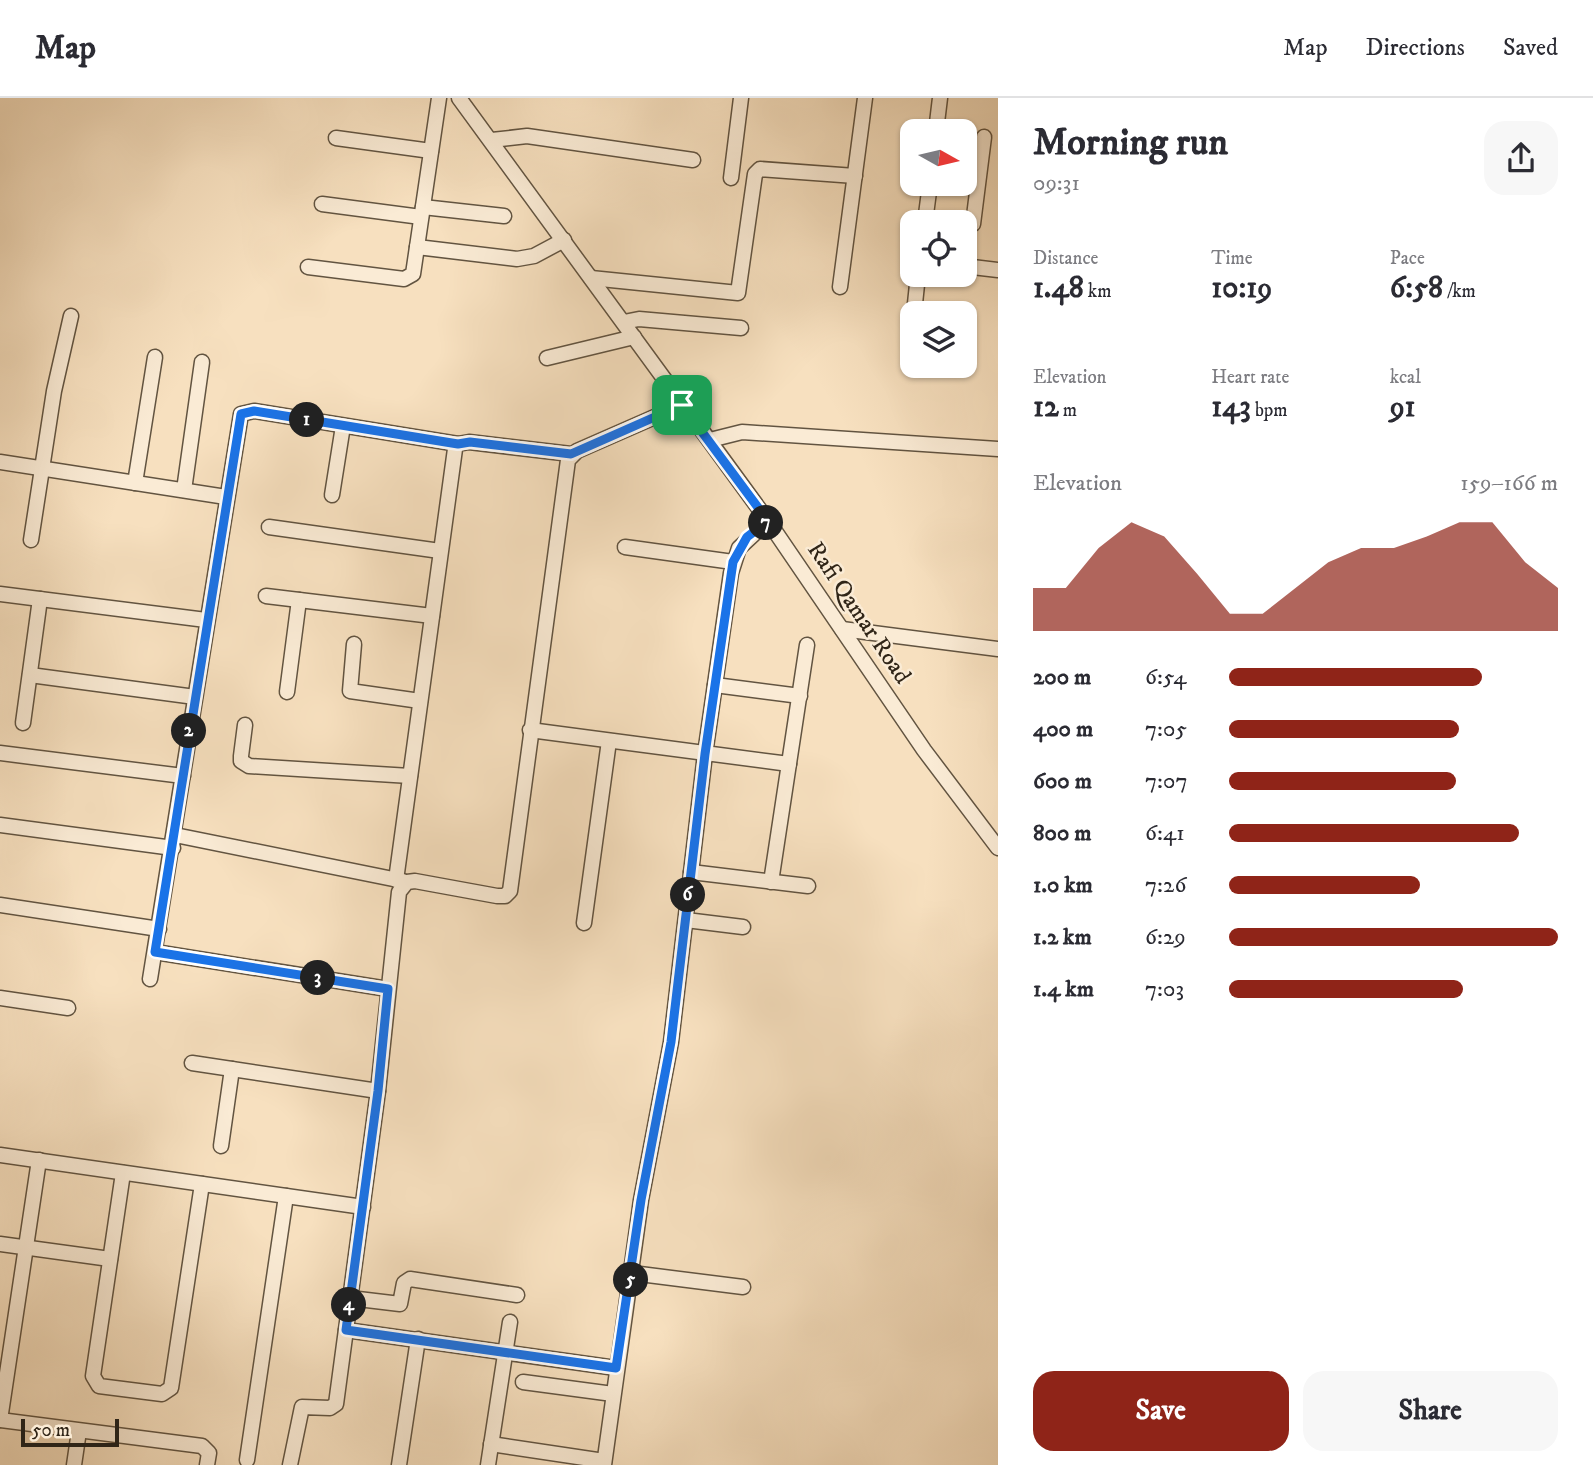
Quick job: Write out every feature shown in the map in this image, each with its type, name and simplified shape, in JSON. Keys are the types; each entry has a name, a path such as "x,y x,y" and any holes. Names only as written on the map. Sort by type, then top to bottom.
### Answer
{"street":[{"path":"308,267 409,279 413,274 439,98"},
{"name":"Rafi Qamar Road","path":"459,98 768,521 924,750 997,844"},
{"path":"731,178 741,98"},
{"path":"840,287 865,98"},
{"path":"937,119 940,98"},
{"path":"492,140 527,136 692,160"},
{"path":"977,160 984,137"},
{"path":"336,138 431,151"},
{"path":"592,278 738,292 755,174 760,169 855,176"},
{"path":"322,204 504,216"},
{"path":"417,247 517,259 534,256 564,240"},
{"path":"977,268 998,270"},
{"path":"31,540 41,469 71,316"},
{"path":"624,323 639,319 741,328"},
{"path":"547,358 634,337"},
{"path":"135,483 155,357"},
{"path":"184,491 202,362"},
{"path":"150,979 241,414 254,411 458,444 470,442 571,454 682,405"},
{"path":"332,495 343,426"},
{"path":"710,440 742,432 998,449"},
{"path":"290,1465 302,1407 330,1408 336,1404 378,1091 410,776 440,551 458,444"},
{"path":"0,825 174,841 401,881 424,881 498,896 510,891 530,730 571,454"},
{"path":"0,462 226,497"},
{"path":"491,1444 604,1463 641,1200 671,1042 705,754 733,562 747,537 768,521"},
{"path":"269,527 440,551"},
{"path":"625,547 733,562"},
{"path":"0,594 206,620"},
{"path":"266,596 432,617"},
{"path":"23,723 40,599"},
{"path":"287,692 299,600"},
{"path":"842,629 998,649"},
{"path":"354,644 350,691 420,701"},
{"path":"771,882 807,645"},
{"path":"30,675 195,697"},
{"path":"716,685 800,696"},
{"path":"244,725 241,761 249,766 410,776"},
{"path":"530,730 789,764"},
{"path":"584,923 609,741"},
{"path":"0,752 183,776"},
{"path":"691,872 808,886"},
{"path":"0,905 159,929"},
{"path":"686,920 743,927"},
{"path":"155,952 388,989"},
{"path":"0,998 68,1009"},
{"path":"192,1063 378,1091"},
{"path":"221,1146 232,1069"},
{"path":"0,1155 363,1207"},
{"path":"39,1160 0,1420 202,1446 209,1453 207,1465"},
{"path":"122,1173 94,1381 99,1386 167,1393 171,1388 202,1184"},
{"path":"247,1460 286,1196"},
{"path":"0,1244 110,1259"},
{"path":"632,1273 743,1287"},
{"path":"350,1298 400,1304 404,1283 410,1279 517,1295"},
{"path":"488,1465 510,1322"},
{"path":"346,1330 505,1350 616,1368"},
{"path":"399,1465 418,1339"},
{"path":"523,1382 613,1394"},
{"path":"74,1465 79,1432"}],"route":[{"path":"682,405 768,521 747,537 733,562 705,754 671,1042 660,1113 641,1200 616,1368 505,1350 346,1330 378,1091 388,989 155,952 241,414 254,411 458,444 470,442 571,454 682,405"}]}
